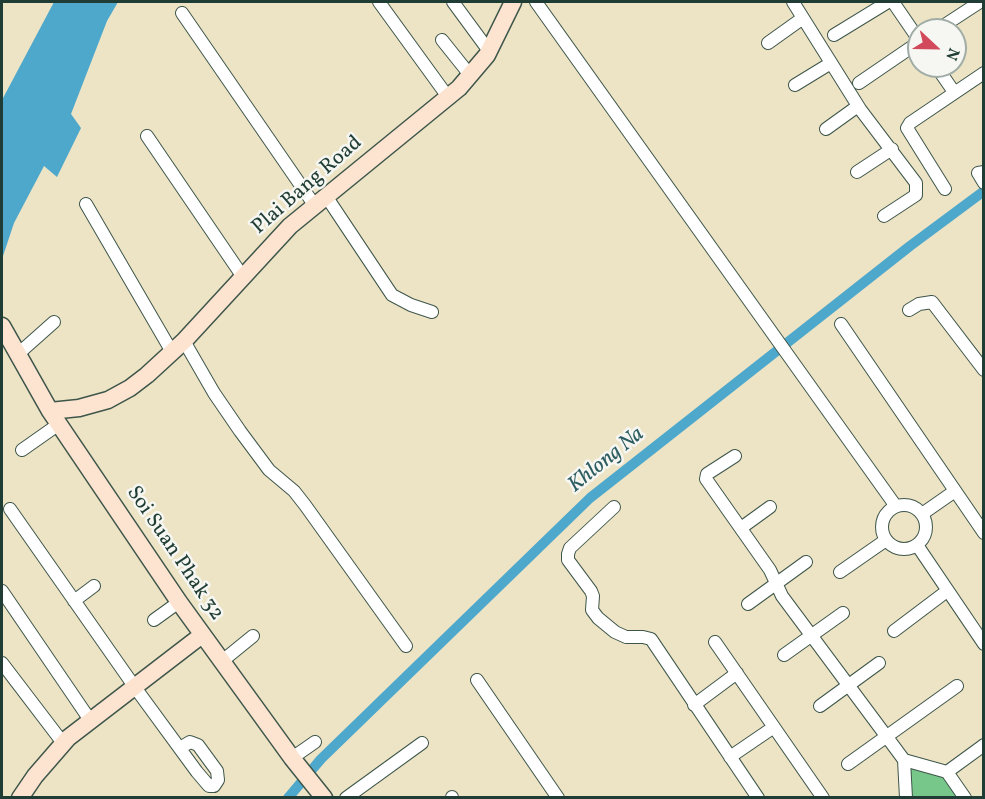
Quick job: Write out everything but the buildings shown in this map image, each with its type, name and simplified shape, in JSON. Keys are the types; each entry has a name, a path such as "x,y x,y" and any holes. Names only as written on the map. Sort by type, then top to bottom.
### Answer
{"street":[{"path":"379,2 448,97"},
{"path":"453,2 489,51"},
{"name":"Plai Bang Road","path":"54,418 108,400 130,388 178,346 290,226 448,97 470,75 489,51 513,2"},
{"path":"536,2 895,505"},
{"path":"792,2 858,106 916,183 916,195 884,216"},
{"path":"834,35 888,2"},
{"path":"893,2 907,23"},
{"path":"955,18 980,2"},
{"path":"182,13 392,295 432,312"},
{"path":"768,43 803,18"},
{"path":"442,39 470,75"},
{"path":"859,83 907,49"},
{"path":"795,85 831,63"},
{"path":"945,189 907,128 910,123 984,73"},
{"path":"944,78 954,92"},
{"path":"826,129 858,106"},
{"path":"147,136 243,277"},
{"path":"857,172 892,149"},
{"path":"86,204 178,346 269,470 294,491 305,505 406,646"},
{"path":"909,310 919,304 932,302 984,370"},
{"path":"18,354 54,322"},
{"path":"840,324 984,533"},
{"name":"Soi Suan Phak 32","path":"2,326 54,418 179,602 292,758 324,798"},
{"path":"22,450 54,418"},
{"path":"735,456 706,477 770,570 782,596 904,760 906,798"},
{"path":"922,514 955,491"},
{"path":"895,505 908,505 916,508 926,522 923,539 909,549 892,546 882,532 885,515 895,505"},
{"path":"614,507 570,548 568,554 568,560 591,591 592,610 615,632 626,637 651,639 758,798"},
{"path":"741,528 770,507"},
{"path":"10,509 180,748"},
{"path":"840,572 886,540"},
{"path":"917,545 984,644"},
{"path":"748,604 806,562"},
{"path":"74,601 94,586"},
{"path":"894,631 947,591"},
{"path":"3,595 90,720"},
{"path":"154,620 179,602"},
{"path":"784,655 843,613"},
{"path":"20,798 63,743 202,635"},
{"path":"221,662 253,636"},
{"path":"716,642 823,798"},
{"path":"2,663 63,743"},
{"path":"820,706 879,663"},
{"path":"694,705 737,673"},
{"path":"477,680 558,798"},
{"path":"848,764 957,686"},
{"path":"730,757 774,727"},
{"path":"292,758 315,742"},
{"path":"346,798 422,743"},
{"path":"946,772 984,746"},
{"path":"904,760 946,772 965,798"}],"green space":[{"path":"904,760 947,772 965,797 906,797"}],"water":[{"path":"54,2 118,2 107,21 71,114 81,128 57,177 44,166 14,223 2,259 2,100"}],"waterway":[{"name":"Khlong Na","path":"288,798 321,759 590,498 910,246 984,191"}]}
